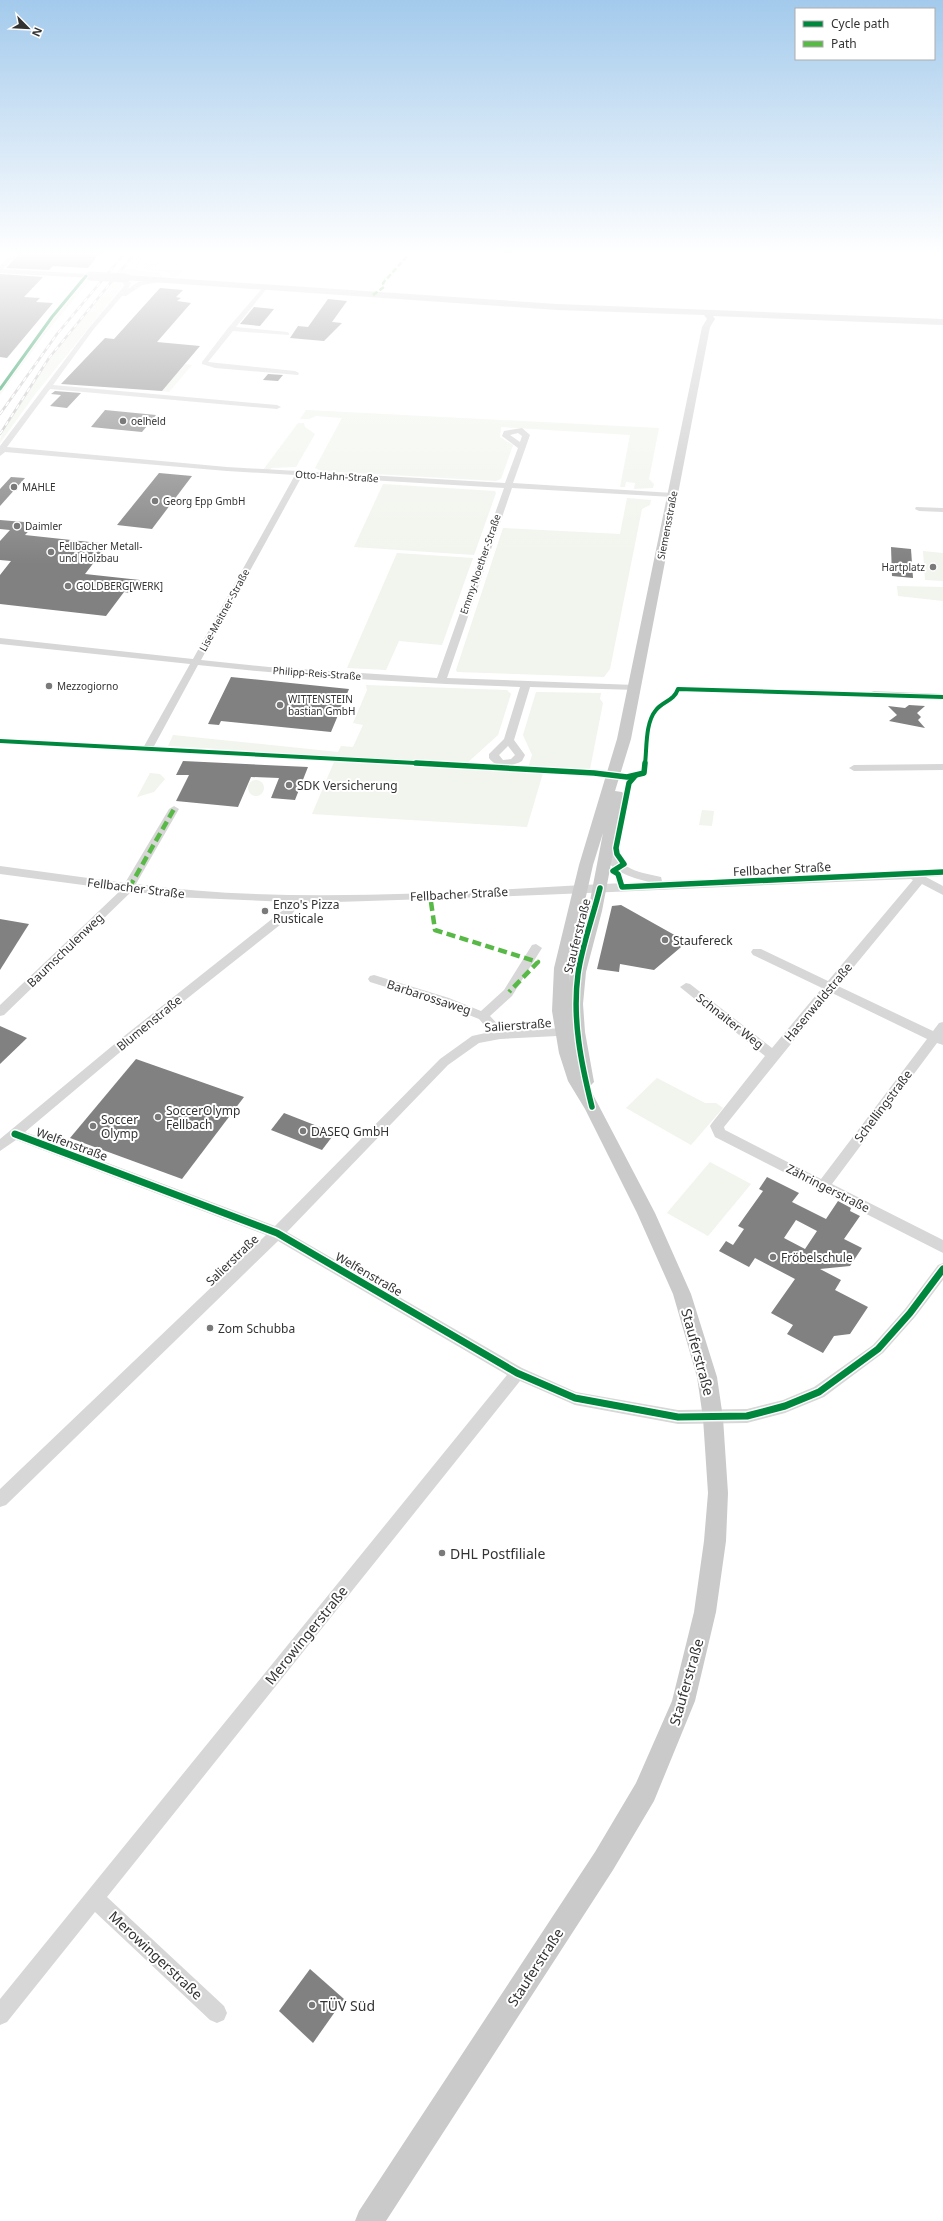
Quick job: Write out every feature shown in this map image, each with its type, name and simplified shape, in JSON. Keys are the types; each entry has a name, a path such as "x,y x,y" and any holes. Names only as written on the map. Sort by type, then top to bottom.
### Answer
{"main road":[{"name":"Siemensstraße","path":"582,888 624,739 673,495 697,357"},
{"name":"Siemensstraße","path":"600,888 620,776 624,739"},
{"name":"Stauferstraße","path":"570,1032 560,1011 562,968 582,888"},
{"name":"Stauferstraße","path":"369,2221 456,2090 604,1860 645,1792 666,1745 683,1701 705,1612 715,1541 718,1493 713,1418 707,1377 682,1294 646,1213 592,1107 576,1081 570,1032 575,1004 578,972 600,888"}],"street":[{"path":"1,451 72,357"},
{"path":"208,357 204,363 221,367 295,373"},
{"path":"217,357 221,360 221,367"},
{"path":"49,387 277,407"},
{"name":"Emmy-Noether-Straße","path":"441,681 520,447"},
{"name":"Otto-Hahn-Straße","path":"1,451 300,474 673,495"},
{"name":"Lise-Meitner-Straße","path":"148,748 300,474"},
{"path":"919,509 943,510"},
{"name":"Philipp-Reis-Straße","path":"0,641 269,670 441,681 634,688"},
{"path":"509,740 526,684"},
{"path":"874,694 943,697"},
{"path":"854,768 943,767"},
{"name":"Baumschulenweg","path":"0,1012 129,888 174,809"},
{"path":"606,854 618,868 631,874 679,884"},
{"name":"Fellbacher Straße","path":"0,870 129,888 211,896 297,899 470,895 679,884 916,878 943,872"},
{"path":"916,878 943,891"},
{"name":"Hasenwaldstraße","path":"717,1126 773,1055 832,986 916,878"},
{"name":"Blumenstraße","path":"0,1146 128,1040 286,914 297,899"},
{"name":"Barbarossaweg","path":"483,1016 508,993 536,948"},
{"path":"757,952 832,986 939,1039"},
{"name":"Barbarossaweg","path":"374,979 445,1001 483,1016 500,1035"},
{"name":"Schnaiter Weg","path":"686,987 773,1055"},
{"name":"Schellingstraße","path":"824,1185 939,1039 943,1026"},
{"name":"Salierstraße","path":"0,1500 277,1232 444,1062 476,1040 500,1035 570,1032"},
{"name":"Zähringerstraße","path":"717,1126 720,1133 943,1247"},
{"name":"Welfenstraße","path":"15,1134 277,1232 517,1373 575,1398 678,1417 713,1418 747,1416 785,1406 819,1392 878,1349 910,1313 943,1268"},
{"name":"Merowingerstraße","path":"0,2014 517,1373"},
{"name":"Merowingerstraße","path":"94,1898 217,2013"}],"shaded area":[{"path":"25,357 28,357 0,395 0,391"},
{"path":"53,357 65,357 36,393 0,443 1,436 5,429 35,380"},
{"path":"185,364 192,365 169,392 162,391"},
{"path":"306,410 659,428 649,479 654,484 653,488 634,489 635,483 626,482 625,487 620,487 630,435 501,427 500,437 513,445 501,479 496,481 321,471 315,468 342,418 316,416 309,419 300,419"},
{"path":"298,423 304,423 305,427 315,434 296,467 271,468 270,471 263,470"},
{"path":"383,484 495,491 496,493 474,555 354,547"},
{"path":"627,498 651,500 650,505 642,509 610,669 604,677 457,672 456,670 503,528 620,534"},
{"name":"Hartplatz","path":"923,551 943,553 943,581 925,580"},
{"path":"397,553 473,558 442,645 399,641 386,670 347,668"},
{"path":"897,586 943,587 943,601 898,596"},
{"path":"366,685 507,690 511,694 498,735 466,764 168,746 173,735 338,752 341,746 353,747 363,725 353,723 367,690"},
{"path":"536,692 601,693 600,699 603,703 590,769 586,771 528,768 532,755 523,735"},
{"path":"334,762 543,773 527,827 312,814"},
{"path":"150,773 160,774 165,779 154,792 137,797"},
{"path":"256,780 263,785 264,788 259,795 256,796 249,791 248,788 253,781"},
{"path":"702,810 714,811 712,826 699,825"},
{"path":"657,1078 705,1103 716,1103 723,1108 691,1145 626,1108"},
{"path":"710,1162 751,1184 708,1236 667,1213"}],"building":[{"path":"87,357 191,357 162,391 61,384"},
{"path":"268,374 283,375 278,381 263,380"},
{"path":"55,391 81,393 67,408 50,406 61,395 51,394"},
{"name":"oelheld","path":"105,410 156,415 142,432 91,427"},
{"name":"Georg Epp GmbH","path":"159,473 192,476 152,529 117,525"},
{"name":"MAHLE","path":"11,477 25,478 0,506 0,489"},
{"path":"0,520 36,523 25,535 108,544 85,574 140,580 131,593 124,592 106,616 0,604 0,575 11,561 0,560 0,541 10,530 0,529"},
{"path":"891,547 911,549 913,578 892,576"},
{"name":"WITTENSTEIN bastian GmbH","path":"231,677 349,689 331,732 221,721 219,725 208,724"},
{"path":"909,705 925,706 917,713 921,717 918,720 925,728 889,721 897,715 888,706 905,708"},
{"name":"SDK Versicherung","path":"183,761 308,767 295,800 271,798 279,778 251,777 238,807 176,801 189,775 176,775"},
{"name":"Staufereck","path":"621,905 687,942 654,970 620,964 619,972 597,969 612,906"},
{"path":"0,919 29,924 0,970"},
{"path":"0,1026 27,1038 0,1064"},
{"name":"SoccerOlymp Fellbach","path":"136,1059 244,1097 182,1179 70,1138"},
{"name":"DASEQ GmbH","path":"284,1113 335,1133 322,1150 271,1130"},
{"path":"767,1177 799,1193 792,1202 826,1219 838,1201 851,1208 850,1211 860,1216 844,1239 862,1248 850,1266 820,1269 841,1280 835,1290 868,1307 850,1334 834,1336 823,1353 787,1334 793,1325 771,1313 795,1279 755,1258 749,1267 719,1251 726,1241 733,1245 744,1229 738,1226 763,1191 759,1189","holes":["796,1220 817,1231 805,1249 784,1238"]},
{"name":"TÜV Süd","path":"310,1969 344,1999 313,2043 279,2011"}],"railway":[{"path":"0,414 41,357"},
{"path":"0,434 50,357"}],"marked path":[{"path":"129,888 174,809"},
{"path":"431,902 435,930 538,962 509,992"}],"cycle path":[{"path":"0,389 24,357"},
{"path":"0,741 594,773 627,777 644,773 648,736 653,715 659,707 671,700 677,694 678,689 943,697"},
{"path":"635,776 629,783 616,848 617,854 624,864 613,871 618,874 622,887 890,876 943,872"},
{"path":"592,1107 581,1058 577,1025 576,991 582,952 600,888"},
{"path":"15,1134 277,1233 517,1373 575,1398 678,1417 747,1416 785,1406 819,1392 878,1349 910,1313 943,1269"}],"place":[{"name":"oelheld","path":"123,421"},
{"name":"MAHLE","path":"14,487"},
{"name":"Georg Epp GmbH","path":"155,501"},
{"name":"Daimler","path":"17,526"},
{"name":"Fellbacher Metall- und Holzbau","path":"51,552"},
{"name":"Hartplatz","path":"933,567"},
{"name":"GOLDBERG[WERK]","path":"68,586"},
{"name":"Mezzogiorno","path":"49,686"},
{"name":"WITTENSTEIN bastian GmbH","path":"280,705"},
{"name":"SDK Versicherung","path":"289,785"},
{"name":"Enzo's Pizza Rusticale","path":"265,911"},
{"name":"Staufereck","path":"665,940"},
{"name":"SoccerOlymp Fellbach","path":"158,1117"},
{"name":"Soccer Olymp","path":"93,1126"},
{"name":"DASEQ GmbH","path":"303,1131"},
{"name":"Fröbelschule","path":"773,1257"},
{"name":"Zom Schubba","path":"210,1328"},
{"name":"DHL Postfiliale","path":"442,1553"},
{"name":"TÜV Süd","path":"312,2005"}]}
